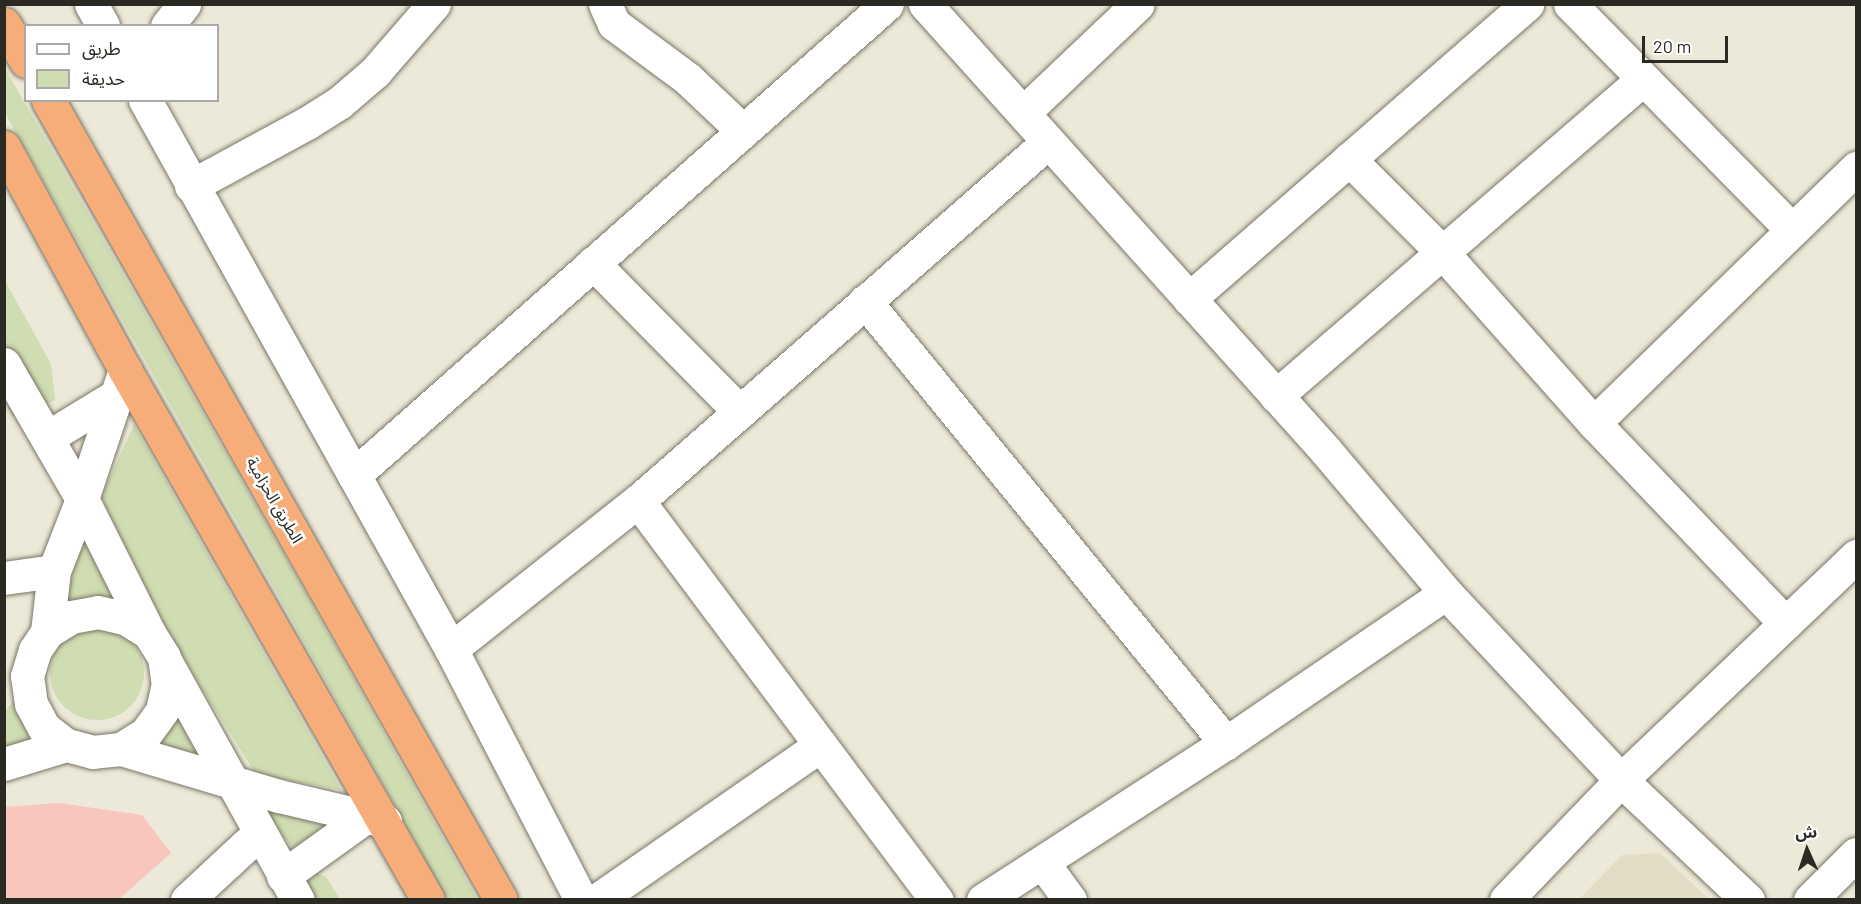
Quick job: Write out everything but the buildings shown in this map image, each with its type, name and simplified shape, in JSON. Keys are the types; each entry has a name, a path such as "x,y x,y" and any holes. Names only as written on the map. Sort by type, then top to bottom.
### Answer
{"highway":[{"path":"4,24 24,58"},
{"name":"الطريق الحزامية","path":"49,102 501,900"},
{"path":"4,147 121,382 375,819 428,900"}],"street":[{"path":"91,4 102,24"},
{"path":"169,24 184,4"},
{"path":"191,186 307,123 339,102 375,72 434,4"},
{"path":"605,4 614,24 688,79 743,131"},
{"path":"354,475 887,4"},
{"path":"925,4 1276,396 1446,593 1621,780 1748,900"},
{"path":"1023,113 1138,4"},
{"path":"1190,299 1527,4"},
{"path":"1570,4 1792,230"},
{"path":"1276,396 1643,79"},
{"path":"146,102 451,649 581,900"},
{"path":"451,649 638,501 1048,142"},
{"path":"1349,159 1442,252 1594,423 1785,623"},
{"path":"1594,423 1857,168"},
{"path":"593,263 740,412"},
{"path":"865,301 1226,742"},
{"path":"4,364 82,499 156,645 290,888 375,819"},
{"path":"48,437 121,382"},
{"path":"4,691 41,641 71,617 98,612 125,618 156,645 168,684 162,711 145,734 121,748 93,752 66,745 44,728 31,704 27,676 41,641 54,571 82,499 121,382"},
{"path":"638,501 937,900"},
{"path":"1506,900 1621,780 1857,556"},
{"path":"4,578 54,571"},
{"path":"983,900 1226,742 1446,593"},
{"path":"4,764 66,745"},
{"path":"597,900 820,745"},
{"path":"121,748 231,782 375,819"},
{"path":"187,900 259,833"},
{"path":"1810,900 1857,854"},
{"path":"1043,863 1070,900"}],"shaded area":[{"path":"1660,853 1709,899 1579,899 1622,855"}],"green space":[{"path":"4,67 289,563 477,899 447,899 268,577 5,113"},
{"path":"4,279 51,364 55,400 13,417 5,402"},
{"path":"134,425 341,790 256,774 175,647 101,496"},
{"path":"82,529 120,610 61,622 68,581"},
{"path":"97,626 115,629 131,639 141,655 144,673 141,691 131,707 115,717 97,720 79,717 63,707 53,691 50,673 53,655 63,639 79,629"},
{"path":"24,686 46,732 5,752 5,712"},
{"path":"178,703 226,789 139,753 165,736"},
{"path":"258,804 338,827 299,856"},
{"path":"297,863 326,877 340,899 292,899"}]}
